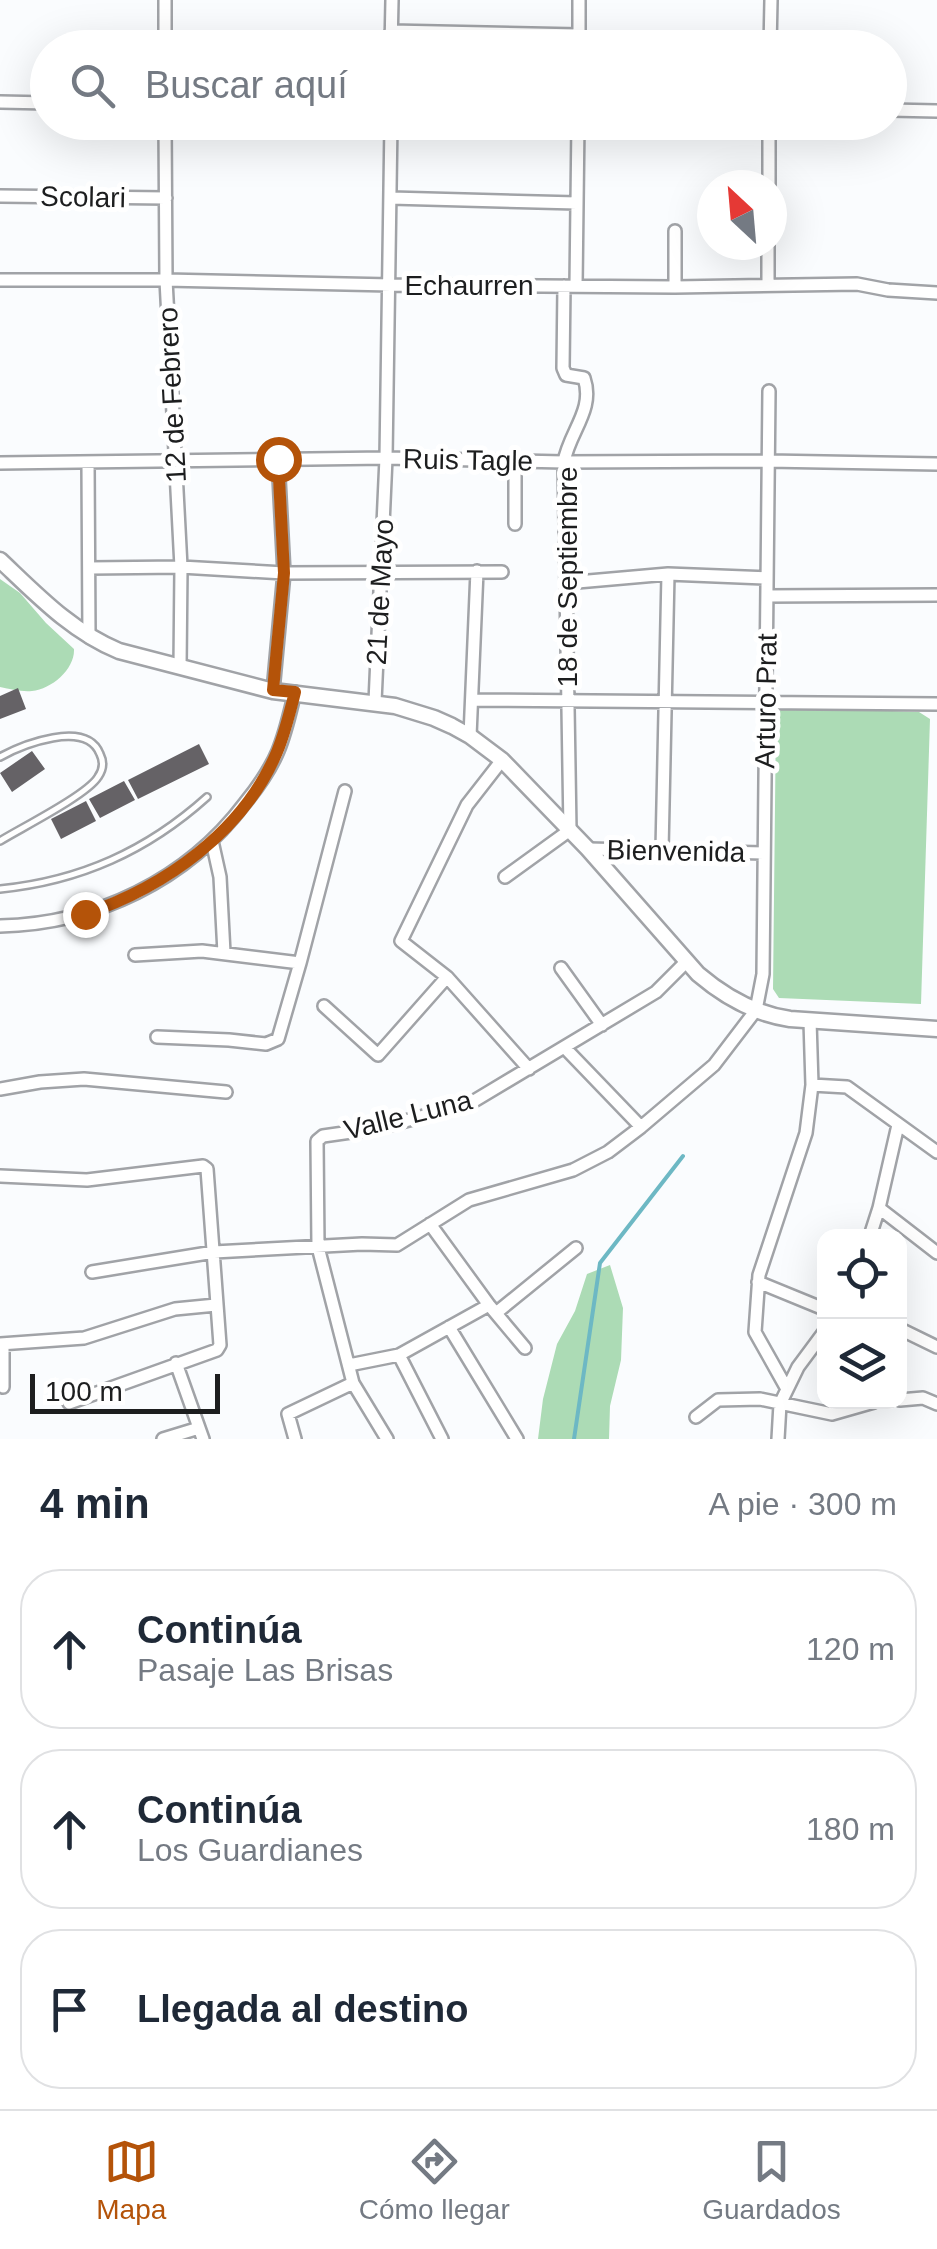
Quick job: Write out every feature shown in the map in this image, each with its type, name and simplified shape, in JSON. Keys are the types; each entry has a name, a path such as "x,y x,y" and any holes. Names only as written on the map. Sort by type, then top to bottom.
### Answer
{"street":[{"path":"165,0 165,30"},
{"path":"392,0 392,30"},
{"path":"579,30 580,0"},
{"path":"770,0 770,30"},
{"path":"0,102 30,103"},
{"path":"907,110 937,110"},
{"name":"12 de Febrero","path":"165,140 166,280 181,568 180,667"},
{"name":"21 de Mayo","path":"375,702 386,458 392,140"},
{"name":"18 de Septiembre","path":"570,830 564,462 588,395 584,378 570,376 563,368 577,204 578,140"},
{"path":"769,140 769,170"},
{"name":"Scolari","path":"0,196 166,198"},
{"path":"391,198 577,204"},
{"path":"675,231 675,287"},
{"path":"768,260 768,284"},
{"name":"Echaurren","path":"0,280 675,287 857,284 937,293"},
{"name":"Arturo Prat","path":"756,1010 763,974 769,391"},
{"name":"Ruis Tagle","path":"0,463 386,458 937,464"},
{"path":"273,690 284,573 278,459"},
{"path":"515,461 515,524"},
{"path":"88,462 90,637"},
{"path":"0,560 46,604 90,637 119,651 273,690 375,702 434,718 470,736 502,760 570,830 686,962 722,992 756,1010 810,1021 937,1028"},
{"path":"90,568 380,574 502,572"},
{"path":"470,736 477,572"},
{"path":"566,582 668,574 767,578"},
{"path":"662,850 668,574"},
{"path":"767,596 937,595"},
{"path":"0,926 62,920 108,906 170,874 212,841 240,811 278,752 295,692"},
{"path":"473,700 937,704"},
{"path":"502,760 467,805 401,941 446,977 529,1069"},
{"path":"158,1037 266,1044 280,1036 344,791"},
{"path":"506,877 570,830"},
{"path":"212,841 220,877 224,953"},
{"name":"Bienvenida","path":"588,849 764,853"},
{"path":"135,956 178,951 300,962"},
{"name":"Valle Luna","path":"318,1247 317,1142 322,1136 379,1128 470,1104 656,992 686,962"},
{"path":"560,968 602,1025"},
{"path":"324,1006 378,1055 446,977"},
{"path":"92,1272 214,1252 362,1244 397,1246 469,1200 574,1170 608,1152 714,1065 756,1010"},
{"path":"787,1389 755,1332 758,1274 806,1134 812,1085 810,1021"},
{"path":"565,1048 641,1127"},
{"path":"0,1089 84,1080 226,1092"},
{"path":"812,1085 847,1087 937,1152"},
{"path":"872,1229 898,1125"},
{"path":"914,1137 937,1138"},
{"path":"0,1176 87,1180 203,1166 208,1169 220,1345 217,1350 69,1402"},
{"path":"880,1208 937,1253"},
{"path":"430,1224 525,1348"},
{"path":"318,1247 354,1384 386,1439"},
{"path":"348,1366 399,1355 492,1309 576,1248"},
{"path":"758,1282 817,1306"},
{"path":"3,1387 1,1344 84,1338 175,1309 216,1305"},
{"path":"449,1327 517,1439"},
{"path":"907,1332 937,1347"},
{"path":"778,1439 780,1404 798,1366 817,1341"},
{"path":"399,1355 442,1439"},
{"path":"163,1439 201,1433 176,1363"},
{"path":"294,1439 288,1414 354,1384"},
{"path":"907,1399 923,1398 937,1404"},
{"path":"696,1417 718,1400 760,1399 832,1414 850,1409"}],"lane":[{"path":"0,756 33,742 67,738 90,742 99,751 102,763 100,774 88,788 0,842"},
{"path":"0,888 54,881 105,864 148,843 208,797"}],"green space":[{"path":"0,579 20,593 74,649 66,671 40,689 0,687"},
{"path":"784,707 919,712 930,719 921,1004 779,998 773,989 776,715"},
{"path":"610,1265 623,1308 621,1360 610,1406 609,1439 538,1439 557,1344 575,1311 587,1274"}],"building":[{"path":"18,688 26,709 0,719 0,696"},
{"path":"199,744 209,764 138,799 128,780"},
{"path":"32,751 45,769 12,792 0,773"},
{"path":"124,781 135,800 100,818 89,799"},
{"path":"86,801 96,821 61,839 51,819"}],"waterway":[{"path":"574,1439 600,1263 683,1156"}],"route":[{"path":"85,914 129,897 189,860 240,811 278,752 295,692 273,690 284,573 278,459"}]}
